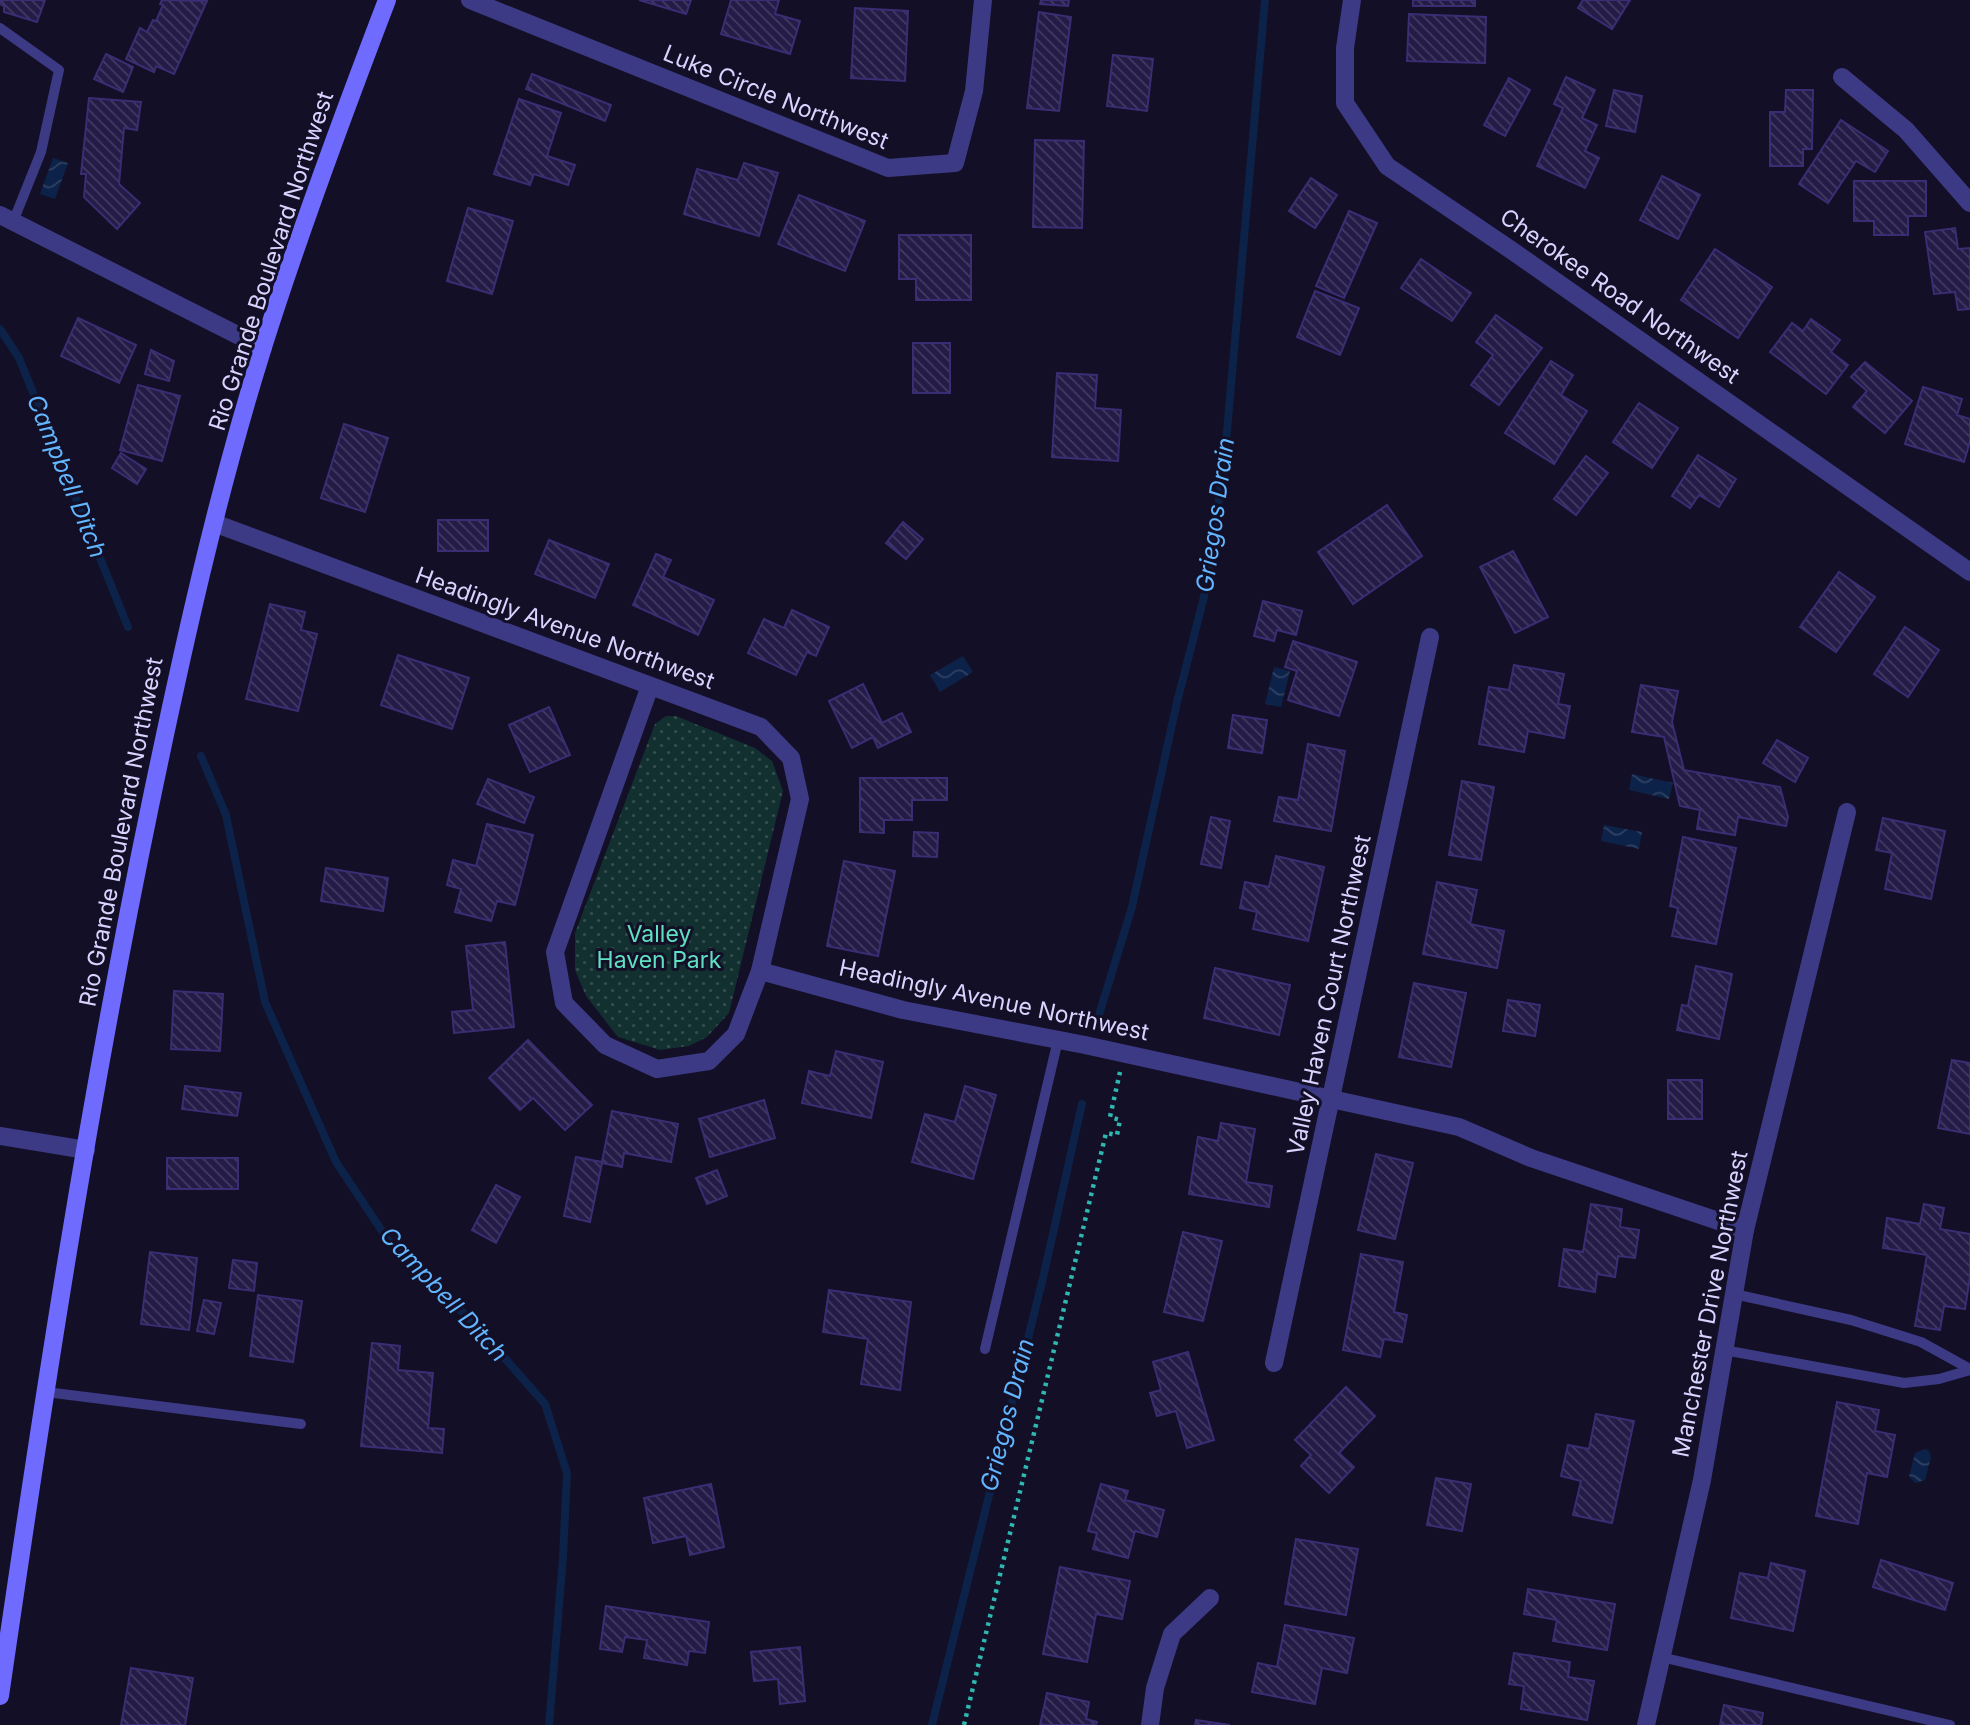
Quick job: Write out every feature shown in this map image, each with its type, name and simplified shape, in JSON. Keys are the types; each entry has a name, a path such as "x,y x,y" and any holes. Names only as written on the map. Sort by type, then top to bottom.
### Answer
{"main road":[{"name":"Rio Grande Boulevard Northwest","path":"0,1696 46,1392 123,934 180,665 214,523 263,348 332,145 387,0"}],"street":[{"name":"Luke Circle Northwest","path":"470,0 888,168 955,163 974,91 983,0"},
{"name":"Cherokee Road Northwest","path":"1352,0 1345,48 1345,103 1387,166 1970,572"},
{"path":"1842,77 1906,130 1970,203"},
{"path":"7,219 263,348"},
{"name":"Headingly Avenue Northwest","path":"214,523 761,727 791,758 800,799 760,971 902,1010 1058,1040 1459,1127 1531,1158 1745,1230"},
{"name":"Valley Haven Court Northwest","path":"1274,1363 1430,637"},
{"path":"650,686 555,952 565,1003 605,1045 657,1069 709,1061 736,1034 760,971"},
{"name":"Manchester Drive Northwest","path":"1646,1725 1702,1480 1745,1230 1847,812"},
{"path":"0,1136 86,1150"},
{"path":"1150,1725 1155,1688 1172,1634 1210,1598"}],"lane":[{"path":"0,28 60,70 40,152 7,219"},
{"path":"985,1349 1058,1040"},
{"path":"1734,1294 1851,1320 1921,1342 1970,1370"},
{"path":"1724,1350 1904,1383 1939,1380 1970,1370"},
{"path":"46,1392 301,1424"},
{"path":"1661,1657 1950,1725"}],"path":[{"path":"964,1725 1106,1133 1117,1135 1120,1119 1110,1117 1124,1054"}],"green space":[{"name":"Valley Haven Park","path":"666,716 676,716 755,748 772,761 783,791 729,1013 707,1037 689,1046 660,1050 618,1037 586,996 575,970 575,933 655,724"}],"water":[{"path":"53,158 68,163 55,199 40,194"},
{"path":"963,656 973,672 940,692 930,675"},
{"path":"1274,667 1290,671 1281,707 1265,704"},
{"path":"1632,774 1673,783 1669,799 1629,790"},
{"path":"1604,825 1642,832 1639,849 1601,841"},
{"path":"1925,1449 1931,1457 1925,1480 1915,1483 1909,1476 1915,1453"}],"building":[{"path":"0,0 45,0 37,22 4,12"},
{"path":"162,0 207,1 174,74 156,66 154,72 126,59 140,28 147,32 153,20 156,21 163,5 160,4"},
{"path":"639,0 691,0 686,14"},
{"path":"731,0 779,0 775,14 800,21 790,54 721,34"},
{"path":"1041,0 1069,0 1068,6 1040,4"},
{"path":"1413,0 1475,0 1475,6 1413,6"},
{"path":"1583,0 1630,0 1612,29 1578,8"},
{"path":"855,8 908,11 905,81 851,78"},
{"path":"1039,12 1071,17 1059,111 1027,108"},
{"path":"1409,14 1486,17 1485,63 1407,61"},
{"path":"106,54 133,67 123,92 94,79"},
{"path":"1113,55 1153,59 1147,111 1107,106"},
{"path":"532,74 611,105 605,121 526,89"},
{"path":"1566,77 1595,90 1582,118 1597,125 1585,151 1599,158 1585,188 1537,166 1563,108 1554,104"},
{"path":"1509,78 1530,90 1505,136 1484,125"},
{"path":"1614,90 1642,96 1635,132 1606,126"},
{"path":"1786,90 1813,90 1812,149 1803,149 1803,166 1770,166 1770,112 1785,112"},
{"path":"89,98 141,102 137,130 124,128 119,184 140,203 117,229 84,197 86,174 81,174"},
{"path":"519,99 561,113 547,156 575,165 568,185 534,174 530,185 494,174"},
{"path":"1841,120 1888,151 1875,172 1856,161 1828,203 1799,184"},
{"path":"1035,140 1084,141 1082,228 1033,227"},
{"path":"744,163 778,173 759,236 684,214 697,169 738,180"},
{"path":"1662,176 1700,195 1678,239 1640,220"},
{"path":"1311,178 1337,195 1315,228 1289,211"},
{"path":"1854,181 1926,181 1926,216 1908,216 1908,235 1874,235 1874,221 1854,221"},
{"path":"799,195 865,221 845,271 778,244"},
{"path":"468,208 513,221 492,294 447,281"},
{"path":"1349,211 1377,223 1344,298 1316,286"},
{"path":"1955,228 1958,249 1970,248 1970,309 1958,310 1955,292 1934,294 1925,232"},
{"path":"899,235 971,235 971,300 916,300 916,279 899,279"},
{"path":"1715,249 1772,287 1738,338 1681,300"},
{"path":"1421,259 1471,293 1452,321 1401,288"},
{"path":"1315,291 1359,308 1340,355 1297,337"},
{"path":"1496,315 1542,348 1499,405 1471,385 1493,355 1476,342"},
{"path":"78,318 136,345 119,383 61,356"},
{"path":"1811,319 1840,340 1831,352 1848,365 1826,394 1770,352 1792,323 1803,331"},
{"path":"913,343 950,343 950,393 913,393"},
{"path":"151,350 174,361 169,381 145,374"},
{"path":"1551,361 1573,375 1561,395 1587,411 1554,464 1505,433"},
{"path":"1865,362 1912,401 1885,433 1853,407 1867,391 1851,377"},
{"path":"1057,373 1097,375 1095,408 1121,410 1118,461 1052,457"},
{"path":"138,385 180,396 162,461 120,450"},
{"path":"1923,387 1962,399 1957,415 1970,419 1970,441 1964,462 1905,444"},
{"path":"1639,403 1678,428 1652,468 1613,442"},
{"path":"344,424 388,438 365,512 321,498"},
{"path":"121,453 146,469 137,484 112,468"},
{"path":"1698,455 1736,479 1719,507 1699,495 1690,508 1672,496"},
{"path":"1586,456 1608,473 1576,515 1554,499"},
{"path":"1387,505 1422,556 1353,604 1318,552"},
{"path":"438,520 488,520 488,551 438,551"},
{"path":"903,522 923,539 906,559 886,543"},
{"path":"549,540 609,564 595,598 535,574"},
{"path":"1513,551 1548,617 1515,633 1480,567"},
{"path":"656,554 671,560 663,577 714,600 698,635 633,605"},
{"path":"1839,572 1875,597 1836,652 1800,627"},
{"path":"1263,601 1302,611 1296,635 1277,630 1274,641 1254,636"},
{"path":"270,604 305,612 301,630 317,634 298,711 246,699"},
{"path":"792,610 829,627 816,656 807,652 796,675 748,653 764,619 784,628"},
{"path":"1905,627 1939,650 1908,697 1874,674"},
{"path":"1293,641 1357,662 1339,716 1288,700 1297,671 1285,667"},
{"path":"398,655 469,678 452,729 381,705"},
{"path":"1514,665 1564,674 1558,704 1570,706 1564,738 1528,731 1524,752 1479,744 1489,687 1509,690"},
{"path":"863,684 882,723 902,713 911,732 878,748 873,737 852,748 829,701"},
{"path":"1641,685 1678,691 1672,722 1684,770 1780,787 1788,817 1786,826 1738,817 1735,835 1697,829 1700,810 1680,806 1664,737 1632,732"},
{"path":"549,707 570,755 530,772 509,725"},
{"path":"1233,715 1267,720 1262,753 1228,748"},
{"path":"1777,740 1808,758 1795,782 1763,763"},
{"path":"1308,744 1345,751 1331,831 1274,821 1279,797 1298,800"},
{"path":"860,778 947,778 947,800 912,800 912,820 884,820 884,833 860,832"},
{"path":"488,779 534,797 524,823 477,804"},
{"path":"1462,781 1494,787 1481,860 1449,855"},
{"path":"1211,817 1230,821 1221,868 1201,864"},
{"path":"1883,818 1945,831 1931,899 1885,889 1892,853 1876,850"},
{"path":"487,824 533,835 515,905 497,901 491,921 455,912 461,889 447,885 453,860 476,866"},
{"path":"914,832 938,833 937,857 913,856"},
{"path":"1683,837 1736,848 1716,944 1672,936 1678,908 1670,906"},
{"path":"1276,856 1324,867 1308,941 1253,929 1257,912 1240,908 1245,882 1269,887"},
{"path":"844,861 895,871 878,956 827,946"},
{"path":"326,868 388,878 383,911 321,901"},
{"path":"1437,882 1477,890 1470,924 1504,931 1497,968 1423,954"},
{"path":"505,942 514,1027 454,1033 452,1012 473,1010 466,946"},
{"path":"1696,966 1732,974 1719,1039 1677,1030 1682,1005 1688,1006"},
{"path":"1215,968 1290,985 1279,1035 1204,1018"},
{"path":"1414,983 1466,993 1451,1067 1399,1057"},
{"path":"174,991 223,994 220,1051 171,1049"},
{"path":"1508,1000 1540,1005 1535,1036 1503,1031"},
{"path":"528,1040 592,1105 565,1130 533,1098 520,1110 489,1078"},
{"path":"836,1051 883,1062 871,1118 802,1103 809,1071 830,1076"},
{"path":"1952,1060 1970,1063 1970,1134 1938,1128"},
{"path":"1668,1080 1702,1080 1702,1119 1668,1119"},
{"path":"185,1086 241,1093 237,1116 182,1109"},
{"path":"965,1086 996,1095 973,1179 912,1162 925,1114 955,1122"},
{"path":"764,1100 775,1138 710,1157 699,1119"},
{"path":"612,1111 678,1124 671,1162 624,1153 622,1167 602,1163 590,1222 564,1216 576,1157 602,1162"},
{"path":"1221,1123 1255,1129 1246,1182 1272,1186 1269,1207 1189,1194 1198,1137 1218,1141"},
{"path":"1376,1154 1413,1163 1395,1239 1358,1230"},
{"path":"167,1158 238,1158 238,1189 167,1189"},
{"path":"717,1170 727,1196 707,1204 696,1178"},
{"path":"496,1185 520,1197 496,1243 472,1230"},
{"path":"1591,1204 1622,1209 1620,1227 1639,1230 1635,1258 1618,1256 1615,1277 1597,1274 1595,1292 1559,1286 1564,1249 1583,1252"},
{"path":"1924,1204 1944,1208 1940,1229 1970,1234 1970,1277 1965,1309 1944,1306 1940,1330 1915,1326 1927,1255 1883,1248 1887,1218 1920,1224"},
{"path":"1183,1232 1222,1241 1203,1321 1164,1312"},
{"path":"150,1252 197,1258 189,1330 141,1324"},
{"path":"1361,1254 1403,1262 1394,1312 1407,1315 1402,1342 1384,1339 1380,1357 1343,1350"},
{"path":"233,1260 257,1263 254,1291 229,1288"},
{"path":"829,1290 911,1302 900,1390 861,1384 868,1339 823,1332"},
{"path":"258,1295 302,1301 293,1362 250,1356"},
{"path":"204,1300 221,1303 214,1334 197,1331"},
{"path":"372,1343 400,1346 398,1370 433,1373 428,1428 444,1429 442,1453 361,1446"},
{"path":"1188,1352 1214,1440 1187,1448 1176,1411 1157,1416 1150,1393 1161,1390 1153,1362"},
{"path":"1346,1387 1375,1416 1339,1453 1354,1467 1329,1493 1301,1466 1311,1455 1295,1440"},
{"path":"1837,1402 1879,1410 1875,1431 1895,1435 1887,1477 1867,1473 1858,1524 1816,1516"},
{"path":"1596,1414 1634,1421 1612,1523 1573,1515 1581,1481 1561,1476 1568,1445 1589,1449"},
{"path":"1436,1478 1471,1484 1462,1531 1427,1525"},
{"path":"711,1484 724,1547 690,1555 686,1536 653,1543 644,1498"},
{"path":"1101,1484 1128,1491 1125,1500 1164,1510 1157,1537 1135,1531 1128,1558 1093,1549 1097,1533 1088,1531"},
{"path":"1296,1539 1358,1549 1346,1615 1285,1604"},
{"path":"1881,1560 1953,1583 1945,1610 1873,1587"},
{"path":"1771,1563 1805,1571 1793,1631 1731,1618 1740,1573 1768,1578"},
{"path":"1060,1567 1130,1581 1122,1619 1096,1614 1087,1662 1043,1654"},
{"path":"1528,1589 1615,1604 1607,1650 1553,1641 1557,1620 1524,1614"},
{"path":"606,1606 709,1622 705,1653 689,1651 687,1665 644,1658 647,1640 625,1637 622,1652 600,1649"},
{"path":"1285,1625 1354,1638 1347,1673 1322,1668 1315,1704 1252,1692 1258,1663 1277,1667"},
{"path":"800,1647 805,1701 780,1704 778,1679 754,1681 751,1652"},
{"path":"1514,1653 1570,1662 1568,1677 1594,1681 1587,1720 1521,1709 1524,1686 1509,1684"},
{"path":"131,1668 193,1678 185,1725 121,1725"},
{"path":"1047,1693 1089,1702 1086,1719 1097,1722 1096,1725 1040,1725"},
{"path":"1724,1705 1763,1713 1761,1725 1720,1725"},
{"path":"1196,1720 1230,1725 1195,1725"}],"waterway":[{"name":"Griegos Drain","path":"1098,1018 1132,907 1177,702 1204,597 1224,465 1265,0"},
{"name":"Campbell Ditch","path":"0,329 19,358 128,627"},
{"name":"Campbell Ditch","path":"201,756 226,815 265,1002 336,1162 392,1246 473,1322 545,1404 567,1473 549,1725"},
{"name":"Griegos Drain","path":"932,1725 1043,1278 1082,1104"}]}
